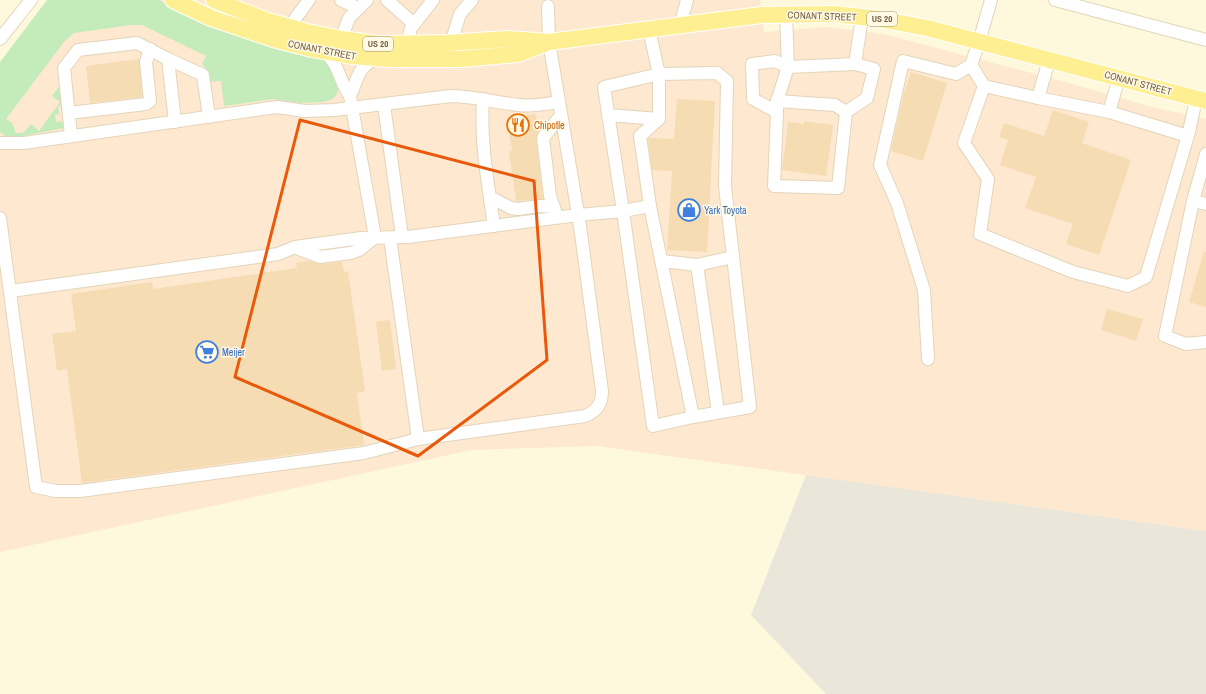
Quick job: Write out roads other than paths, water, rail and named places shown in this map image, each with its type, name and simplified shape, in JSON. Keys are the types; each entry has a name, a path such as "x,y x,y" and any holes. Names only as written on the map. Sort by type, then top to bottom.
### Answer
{"main road":[{"name":"CONANT STREET","path":"173,0 211,18 292,45 382,59 461,59 518,54 549,42"},
{"name":"CONANT STREET","path":"214,0 240,5 268,21 289,27 341,39 378,44 451,43 507,39 549,42 761,15 834,14 905,23 1201,100"}],"street":[{"path":"1,36 31,0"},
{"path":"289,27 309,0"},
{"path":"341,0 363,4"},
{"path":"387,0 414,24"},
{"path":"407,43 411,28 433,0"},
{"path":"451,43 460,14 472,0"},
{"path":"680,26 686,0"},
{"path":"928,359 924,290 897,203 880,165 903,61 956,74 971,65 991,0"},
{"path":"1055,0 1206,40"},
{"path":"341,39 349,18 363,4"},
{"path":"0,218 11,291 36,487 56,491 80,491 364,453 418,439 585,416 593,413 600,406 602,391 578,215 549,42 548,6"},
{"path":"786,14 788,66 777,106 774,186 838,188 846,112"},
{"path":"855,64 862,17"},
{"path":"649,30 659,74 659,119 640,136 650,206 693,416"},
{"path":"71,136 64,68 78,50 137,43 204,75 209,117"},
{"path":"69,113 146,104 150,101 146,62 150,49"},
{"path":"324,51 336,64 343,86 350,96 375,237"},
{"path":"168,59 174,122"},
{"path":"350,96 362,68 367,63 382,59"},
{"path":"1038,98 1049,60"},
{"path":"775,61 788,66 855,64 874,69 867,98 846,112 835,105 777,106 753,99 752,64 775,61"},
{"path":"971,65 984,86 1109,112 1188,136"},
{"path":"717,73 726,81 724,186 750,407 693,416 653,426 604,87 659,74 717,73"},
{"path":"1109,112 1119,78"},
{"path":"984,86 964,143 988,179 980,234 1072,272 1128,286 1146,277 1188,136 1201,100"},
{"path":"0,143 24,143 277,107 305,111 384,105 451,96 465,96 519,106 532,106 559,102"},
{"path":"483,99 481,123 494,226"},
{"path":"384,105 396,238 418,439"},
{"path":"555,212 550,196 543,138 561,115"},
{"path":"608,115 659,119"},
{"path":"1206,154 1204,173 1193,201 1165,336 1186,344 1206,342"},
{"path":"490,197 511,208 518,209 540,206 555,212 578,215 623,211 650,206"},
{"path":"1193,201 1206,204"},
{"path":"11,291 278,254 295,247 375,237 396,238 494,226 555,212"},
{"path":"662,261 697,265 733,257"},
{"path":"697,265 718,412"}],"place":[{"name":"Chipotle","path":"518,125"},
{"name":"Yark Toyota","path":"689,210"},
{"name":"Meijer","path":"207,352"}]}
